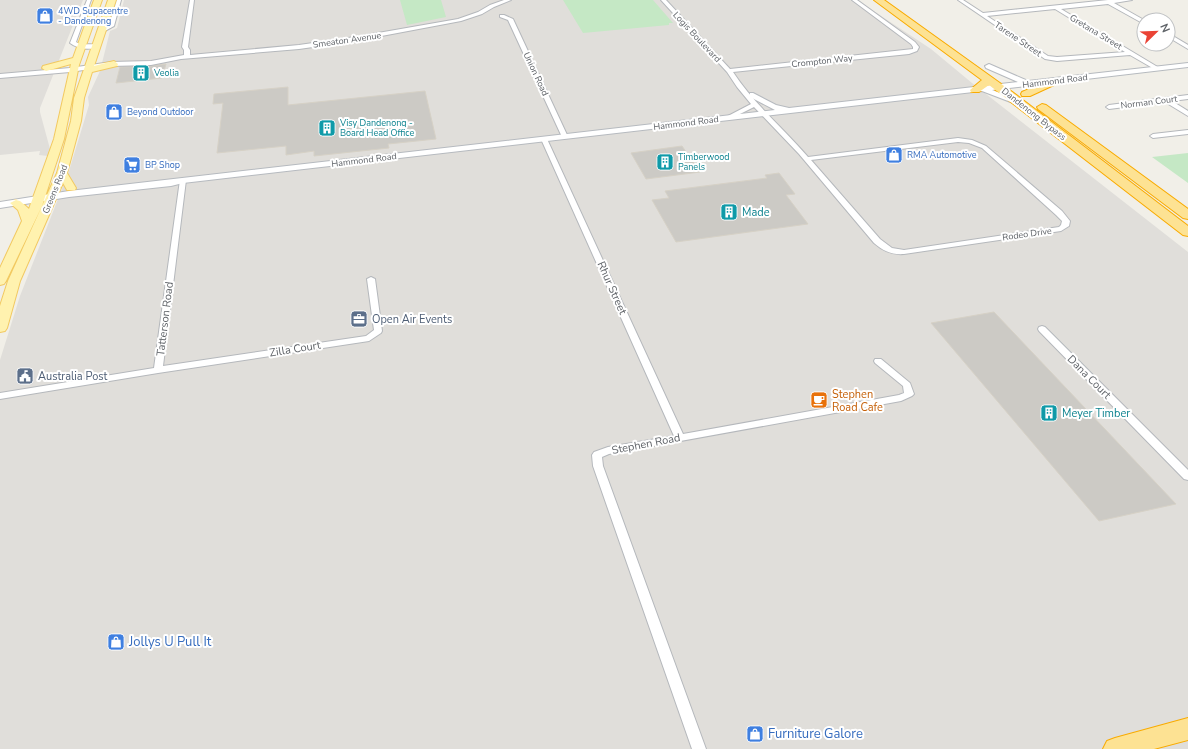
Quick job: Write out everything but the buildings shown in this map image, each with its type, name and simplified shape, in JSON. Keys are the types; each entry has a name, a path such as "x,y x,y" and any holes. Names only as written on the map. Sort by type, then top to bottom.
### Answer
{"highway":[{"name":"Dandenong Bypass","path":"878,0 982,86 1026,94 1115,177 1188,232"},
{"path":"893,0 909,10"},
{"name":"Dandenong Bypass","path":"986,64 1188,215"},
{"path":"1026,94 1052,82"},
{"path":"1115,749 1188,729"}],"main road":[{"name":"Greens Road","path":"0,280 39,196 59,139 76,64 98,0"},
{"name":"Greens Road","path":"0,328 6,291 18,272 54,194 62,173 76,121 78,103 112,0"},
{"path":"92,60 101,56 111,63"},
{"path":"92,60 111,63"},
{"path":"46,68 76,64"},
{"path":"986,64 1013,78 1026,94"},
{"name":"Hammond Road","path":"1052,82 1188,65"},
{"path":"56,71 62,74 66,81 71,83"},
{"path":"982,86 1026,94"},
{"name":"Hammond Road","path":"0,201 54,194 171,183 183,180 730,118 982,86"},
{"name":"Hammond Road","path":"999,88 1014,86"},
{"path":"753,95 774,107 788,110"},
{"path":"62,173 71,188"},
{"name":"Hammond Road","path":"54,194 71,188 131,182 173,179 183,180"},
{"name":"Hammond Road","path":"0,205 16,203 39,196"},
{"path":"16,203 23,209 28,221"}],"street":[{"path":"0,76 56,71 92,60 82,47 78,47 73,41 89,0"},
{"name":"Greens Road","path":"101,31 111,26 119,0"},
{"path":"184,57 181,53 185,47 192,0"},
{"name":"Smeaton Avenue","path":"111,63 151,63 184,57 305,46 391,34 472,16 492,6 509,0"},
{"name":"Logis Boulevard","path":"663,0 730,73 754,104 767,113"},
{"name":"Crompton Way","path":"730,73 909,52 915,50 916,47 913,43 854,0"},
{"name":"Tarene Street","path":"960,0 1050,59 1131,52"},
{"path":"1078,0 1086,4"},
{"path":"982,15 1130,0"},
{"path":"1108,2 1136,18"},
{"name":"Gretana Street","path":"1055,7 1158,69"},
{"name":"Union Road","path":"502,16 510,19 565,137"},
{"path":"1176,39 1188,46"},
{"path":"0,72 46,68"},
{"name":"Logis Boulevard","path":"730,73 745,85 767,113"},
{"name":"Norman Court","path":"1109,107 1188,97"},
{"path":"1166,100 1188,114"},
{"path":"730,118 754,104"},
{"name":"Rodeo Drive","path":"767,113 806,159 877,241 882,246 895,252 904,252 1048,231 1060,229 1065,226 1066,221 1059,213 984,147 970,141 958,140 806,159"},
{"path":"1153,136 1188,132"},
{"name":"Rhur Street","path":"544,139 679,437"},
{"name":"Tatterson Road","path":"0,396 158,370 183,180"},
{"name":"Zilla Court","path":"158,370 369,338 378,331 370,279"},
{"name":"Dana Court","path":"1042,330 1188,476"},
{"name":"Stephen Road","path":"699,749 598,466 597,455 608,451 679,437 901,398 909,394 907,384 878,361"}],"shaded area":[{"path":"0,0 83,0 40,108 50,149 48,156 39,155 40,151 0,155"},
{"path":"124,0 857,0 931,49 972,83 1188,252 1188,749 0,749 0,360 20,296 69,171 89,105 88,97 100,71 110,31 117,28"}],"green space":[{"path":"400,0 441,0 446,17 407,25"},
{"path":"563,0 653,0 673,23 669,23 669,25 583,33"},
{"path":"1188,153 1188,183 1152,157"}],"place":[{"name":"4WD Supacentre - Dandenong","path":"45,16"},
{"name":"Veolia","path":"141,73"},
{"name":"Beyond Outdoor","path":"114,112"},
{"name":"Visy Dandenong - Board Head Office","path":"327,128"},
{"name":"RMA Automotive","path":"894,155"},
{"name":"Timberwood Panels","path":"665,162"},
{"name":"BP Shop","path":"132,165"},
{"name":"Made","path":"729,212"},
{"name":"Open Air Events","path":"359,319"},
{"name":"Australia Post","path":"25,376"},
{"name":"Stephen Road Cafe","path":"819,400"},
{"name":"Meyer Timber","path":"1049,413"},
{"name":"Jollys U Pull It","path":"116,642"},
{"name":"Furniture Galore","path":"755,734"}]}
